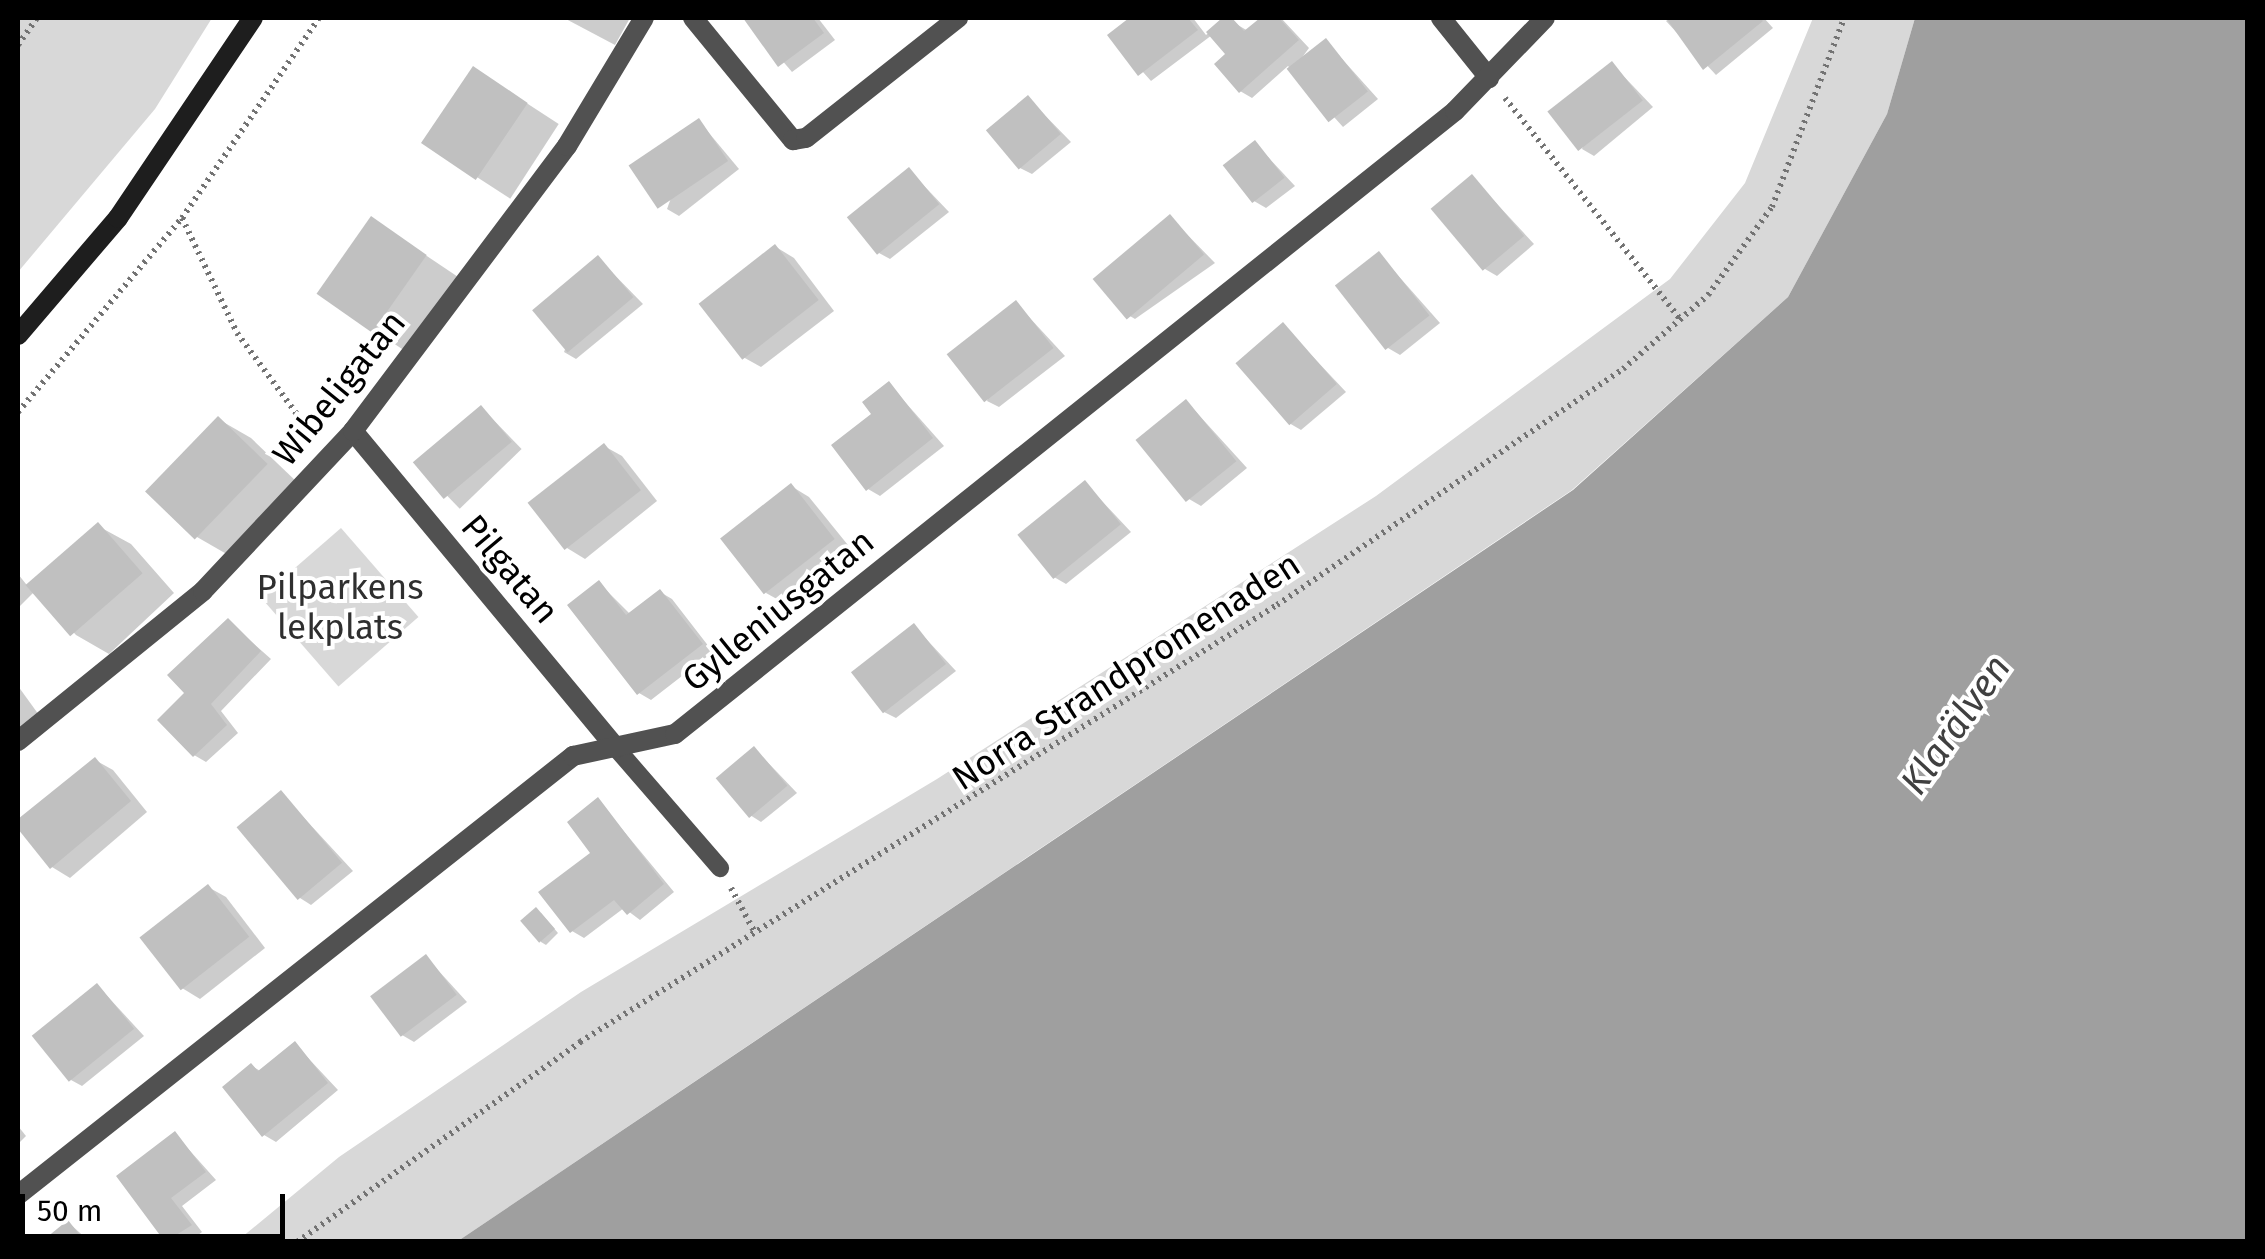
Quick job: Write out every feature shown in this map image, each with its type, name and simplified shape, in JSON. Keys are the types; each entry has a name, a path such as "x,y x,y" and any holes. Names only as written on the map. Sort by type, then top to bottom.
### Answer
{"street":[{"path":"18,335 118,218 253,18"},
{"name":"Wibeligatan","path":"18,741 203,591 354,431 567,146 644,18"},
{"path":"693,18 793,140 806,138 958,18"},
{"path":"1441,18 1489,78"},
{"name":"Gylleniusgatan","path":"18,1196 573,756 676,734 1489,78 1545,18"},
{"name":"Pilgatan","path":"354,431 616,748"}],"lane":[{"path":"616,748 720,868"}],"path":[{"path":"18,45 37,18"},
{"path":"18,412 182,218 319,18"},
{"name":"Norra Strandpromenaden","path":"297,1242 580,1042 754,931 919,834 1277,605 1561,415 1681,320 1772,206 1844,18"},
{"path":"1489,78 1681,320"},
{"path":"182,218 237,333 329,457"},
{"path":"720,868 754,931"}],"green space":[{"path":"18,18 212,18 155,109 18,272"},
{"path":"1813,18 1915,18 1887,114 1788,297 1572,490 458,1241 236,1242 339,1157 581,992 937,779 1376,496 1670,279 1745,183"},
{"name":"Pilparkens lekplats","path":"341,528 418,617 338,687 261,598"}],"water":[{"name":"Klarälven","path":"1915,18 2247,18 2247,1241 458,1241 1573,490 1788,297 1887,114"}],"building":[{"path":"743,18 813,18 824,33 778,67"},
{"path":"1129,18 1188,18 1198,30 1138,76 1107,35"},
{"path":"1222,18 1232,18 1244,31 1260,18 1279,18 1299,40 1239,93 1214,64 1225,54 1206,32"},
{"path":"1666,18 1760,18 1763,21 1703,70"},
{"path":"1326,38 1368,92 1328,122 1287,69"},
{"path":"1612,61 1643,100 1578,151 1547,111"},
{"path":"473,66 528,103 476,180 421,143"},
{"path":"1028,95 1061,134 1019,169 986,130"},
{"path":"699,118 728,161 658,209 629,166"},
{"path":"1255,140 1285,178 1252,203 1223,165"},
{"path":"909,167 939,204 877,255 847,217"},
{"path":"1472,174 1524,236 1483,271 1431,209"},
{"path":"1170,214 1204,255 1127,320 1093,279"},
{"path":"371,216 427,255 372,333 317,294"},
{"path":"775,244 819,300 742,360 699,304"},
{"path":"1379,251 1429,316 1385,350 1335,285"},
{"path":"598,255 633,297 567,352 532,310"},
{"path":"1016,300 1054,348 984,402 947,354"},
{"path":"1283,322 1337,384 1289,425 1235,363"},
{"path":"889,381 933,438 866,491 831,445 871,414 862,402"},
{"path":"1186,399 1236,461 1186,502 1135,440"},
{"path":"481,405 512,442 444,499 413,462"},
{"path":"218,416 268,464 195,539 145,492"},
{"path":"604,443 641,490 565,550 528,503"},
{"path":"1085,480 1121,524 1053,579 1017,535"},
{"path":"791,483 835,539 764,594 720,538"},
{"path":"98,522 143,573 70,636 26,585"},
{"path":"599,580 626,615 660,589 703,644 637,695 567,605"},
{"path":"228,618 261,651 211,704 227,725 193,757 157,720 184,693 167,675"},
{"path":"914,623 946,664 883,713 851,672"},
{"path":"754,746 787,786 749,818 716,778"},
{"path":"95,757 131,801 50,869 18,829 18,819"},
{"path":"281,790 342,863 298,900 237,827"},
{"path":"598,797 664,884 627,915 614,900 570,933 538,892 590,853 567,822"},
{"path":"208,884 249,937 181,990 139,938"},
{"path":"536,907 555,929 539,943 520,921"},
{"path":"426,954 457,995 401,1037 370,996"},
{"path":"97,983 134,1029 69,1082 32,1036"},
{"path":"295,1041 328,1083 262,1137 222,1087 251,1063 258,1071"},
{"path":"175,1131 206,1172 171,1198 192,1225 165,1242 116,1176"},
{"path":"68,1220 85,1242 41,1242"}]}
